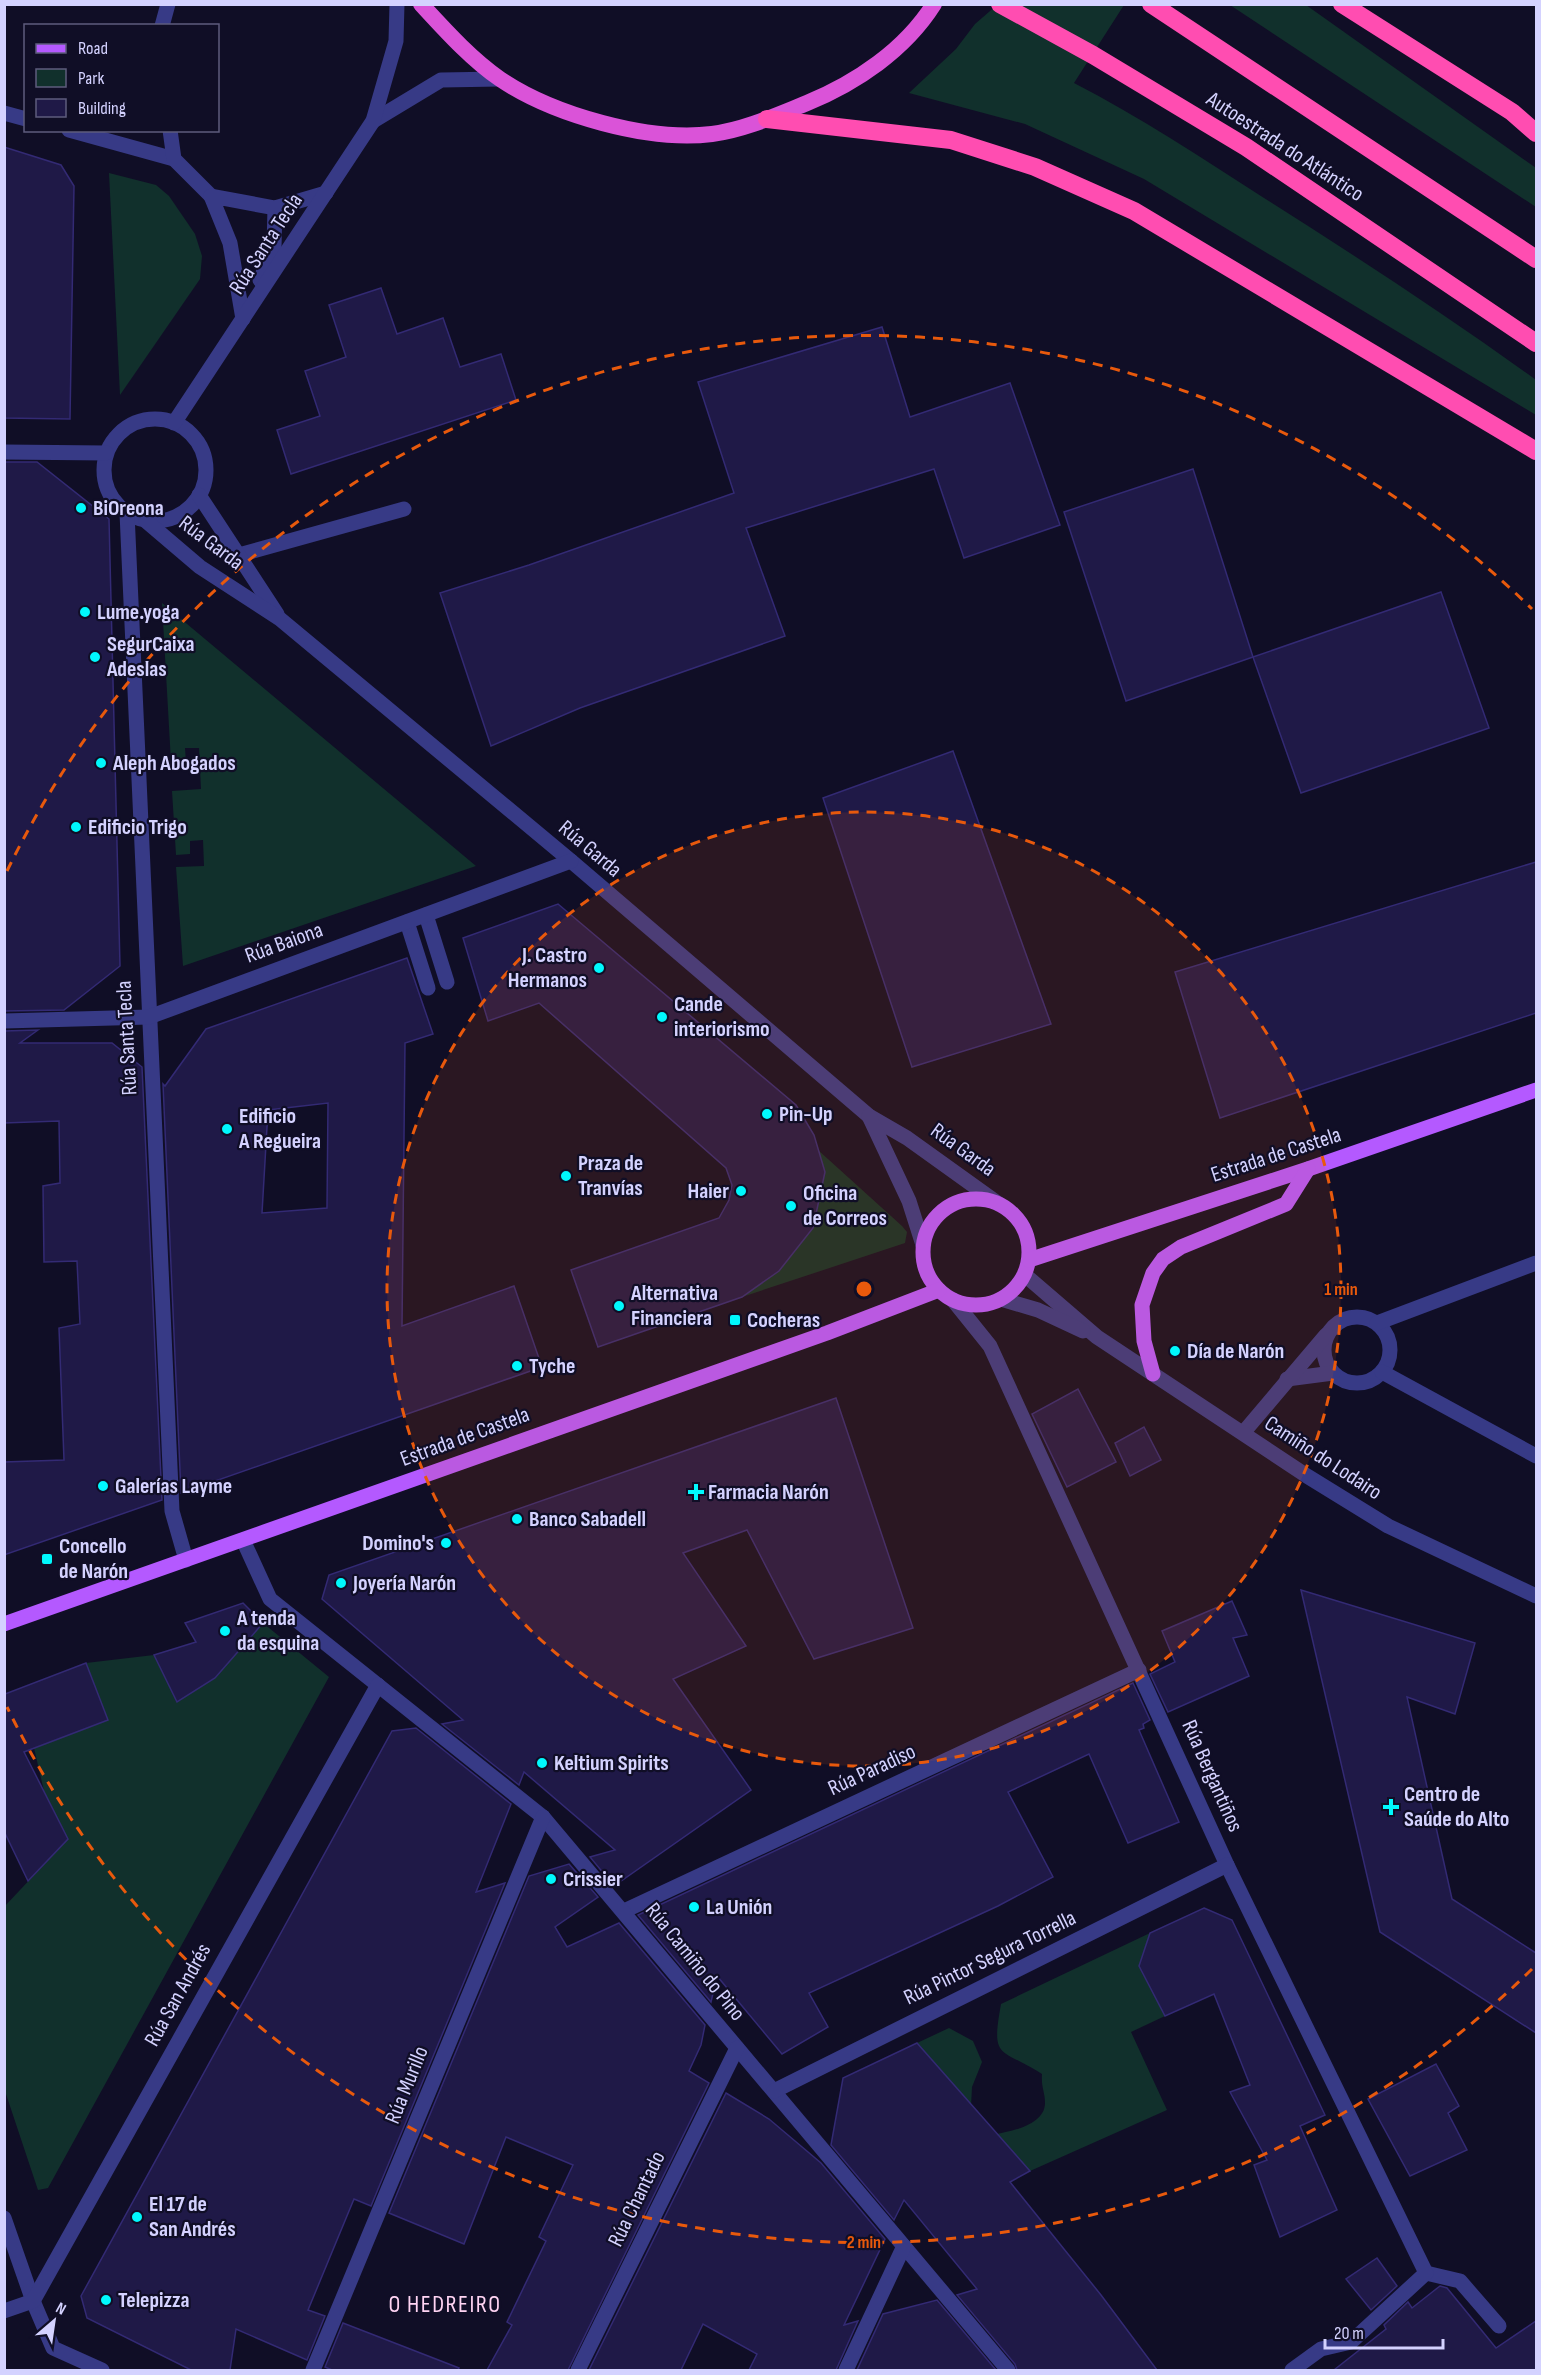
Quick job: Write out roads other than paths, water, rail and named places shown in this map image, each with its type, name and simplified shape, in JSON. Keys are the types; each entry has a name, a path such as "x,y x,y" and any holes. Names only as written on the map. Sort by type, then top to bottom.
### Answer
{"highway":[{"path":"421,4 446,31 500,79 563,111 639,133 712,134 767,119 836,91 888,56 934,4"},
{"name":"Autoestrada do Atlántico","path":"1000,4 1093,55 1246,147 1536,343"},
{"name":"Autoestrada do Atlántico","path":"1151,4 1536,259"},
{"path":"1342,4 1512,112 1536,133"},
{"path":"767,119 951,140 1035,167 1134,211 1536,451"}],"main road":[{"name":"Estrada de Castela","path":"1027,1267 1536,1090"},
{"path":"1153,1374 1144,1341 1142,1305 1145,1289 1163,1259 1181,1247 1286,1204 1308,1169"},
{"path":"966,1199 983,1199 999,1204 1014,1213 1024,1227 1029,1243 1027,1267 1014,1289 1001,1299 985,1304 968,1305 953,1300 939,1290 929,1277 923,1262 923,1245 928,1229 937,1215 950,1205 966,1199"},
{"name":"Estrada de Castela","path":"4,1624 827,1333 939,1290"}],"street":[{"path":"163,24 168,4"},
{"path":"373,121 396,41 397,4"},
{"path":"373,121 441,80 500,79"},
{"path":"4,113 24,118"},
{"name":"Rúa Santa Tecla","path":"174,423 373,121"},
{"path":"84,132 106,135 174,159 170,132"},
{"name":"Rúa Santa Tecla","path":"174,159 211,196 230,243 243,319"},
{"name":"Rúa Santa Tecla","path":"211,196 275,208 326,193"},
{"name":"Rúa Santa Tecla","path":"243,319 274,247 275,208"},
{"path":"158,420 174,423 188,432 199,446 205,462 205,479 199,495 190,508 162,521 146,521 127,513 114,501 106,486 104,470 106,453 114,439 126,428 141,421 158,420"},
{"path":"4,452 106,453"},
{"name":"Rúa Garda","path":"199,495 280,619"},
{"path":"239,555 404,509"},
{"name":"Rúa Santa Tecla","path":"127,513 172,1511 186,1560"},
{"name":"Rúa Garda","path":"146,521 201,567 280,619 571,861 869,1116 907,1138 999,1204"},
{"name":"Rúa Baiona","path":"4,1021 149,1017 571,861"},
{"path":"426,915 447,982"},
{"path":"407,922 428,988"},
{"name":"Rúa Garda","path":"869,1116 909,1201 923,1245"},
{"path":"1377,1323 1536,1263"},
{"name":"Camiño do Lodairo","path":"1027,1267 1097,1337"},
{"name":"Camiño do Lodairo","path":"1001,1299 1038,1310 1097,1337 1388,1526 1536,1596"},
{"name":"Rúa Bergantiños","path":"953,1300 990,1346 1227,1865 1426,2273"},
{"path":"1243,1433 1287,1379 1336,1324 1356,1316 1377,1323 1385,1331 1391,1351 1383,1372 1364,1383 1353,1383 1333,1373 1287,1379"},
{"path":"1329,1332 1324,1353 1333,1373"},
{"path":"1383,1372 1536,1456"},
{"name":"Rúa Camiño do Pino","path":"243,1540 270,1599 543,1816 1008,2370"},
{"name":"Rúa Paradiso","path":"624,1911 1139,1670"},
{"name":"Rúa San Andrés","path":"33,2301 378,1685"},
{"name":"Rúa Murillo","path":"313,2370 543,1816"},
{"name":"Rúa Pintor Segura Torrella","path":"774,2091 1227,1865"},
{"name":"Rúa Chantado","path":"578,2370 736,2048"},
{"path":"4,2218 33,2301 53,2348 102,2370"},
{"path":"846,2370 904,2246"},
{"path":"1292,2370 1321,2349 1351,2342 1426,2273 1460,2281 1499,2326"},
{"path":"4,2311 33,2301"}],"place":[{"name":"BiOreona","path":"81,508"},
{"name":"Lume.yoga","path":"85,612"},
{"name":"SegurCaixa Adeslas","path":"95,657"},
{"name":"Aleph Abogados","path":"101,763"},
{"name":"Edificio Trigo","path":"76,827"},
{"name":"J. Castro Hermanos","path":"599,968"},
{"name":"Cande interiorismo","path":"662,1017"},
{"name":"Pin-Up","path":"767,1114"},
{"name":"Edificio A Regueira","path":"227,1129"},
{"name":"Praza de Tranvías","path":"566,1176"},
{"name":"Haier","path":"741,1191"},
{"name":"Oficina de Correos","path":"791,1206"},
{"name":"Alternativa Financiera","path":"619,1306"},
{"name":"Cocheras","path":"735,1320"},
{"name":"Día de Narón","path":"1175,1351"},
{"name":"Tyche","path":"517,1366"},
{"name":"Galerías Layme","path":"103,1486"},
{"name":"Farmacia Narón","path":"696,1492"},
{"name":"Banco Sabadell","path":"517,1519"},
{"name":"Domino's","path":"446,1543"},
{"name":"Concello de Narón","path":"47,1559"},
{"name":"Joyería Narón","path":"341,1583"},
{"name":"A tenda da esquina","path":"225,1631"},
{"name":"Keltium Spirits","path":"542,1763"},
{"name":"Centro de Saúde do Alto","path":"1391,1807"},
{"name":"Crissier","path":"551,1879"},
{"name":"La Unión","path":"694,1907"},
{"name":"El 17 de San Andrés","path":"137,2217"},
{"name":"Telepizza","path":"106,2300"}],"district":[{"name":"O HEDREIRO","path":"445,2304"}]}
